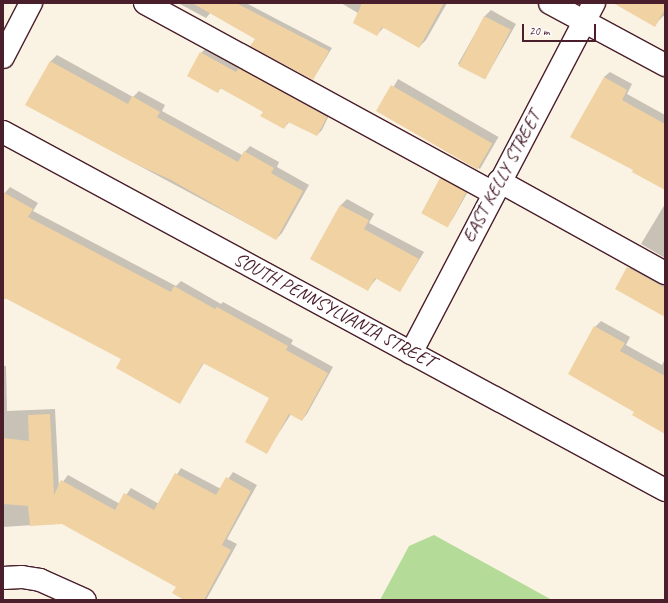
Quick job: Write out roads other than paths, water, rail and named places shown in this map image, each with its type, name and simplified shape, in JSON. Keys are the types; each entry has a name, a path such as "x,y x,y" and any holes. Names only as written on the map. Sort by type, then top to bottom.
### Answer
{"street":[{"path":"3,57 31,3"},
{"path":"145,3 496,187 665,273"},
{"path":"550,3 590,12 665,65"},
{"name":"EAST KELLY STREET","path":"410,353 496,187 590,12"},
{"name":"SOUTH PENNSYLVANIA STREET","path":"3,132 665,490"},
{"path":"3,578 22,577 40,580 85,600"}]}
